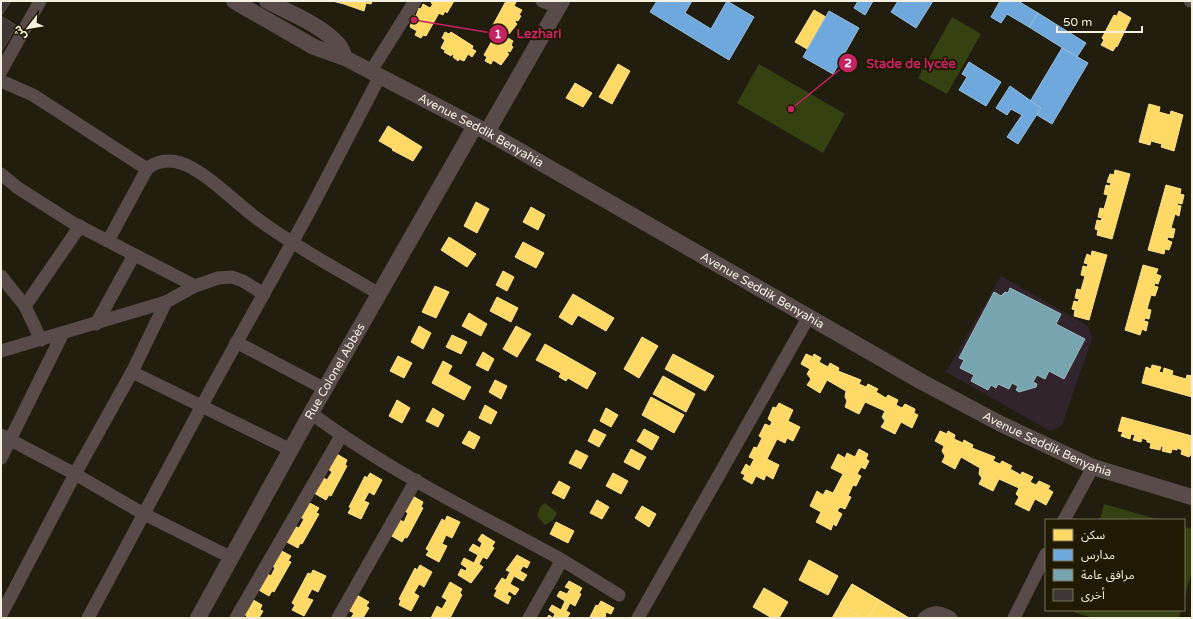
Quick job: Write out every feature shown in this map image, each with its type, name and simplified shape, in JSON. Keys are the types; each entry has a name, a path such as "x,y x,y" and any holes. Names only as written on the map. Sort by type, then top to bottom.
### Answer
{"street":[{"path":"1,71 40,1"},
{"name":"Avenue Seddik Benyahia","path":"234,1 314,47 345,58 481,129 929,386 1001,424 1093,467 1192,497"},
{"path":"267,1 318,28 339,45 345,58"},
{"path":"88,618 201,406 292,243 376,74 415,1"},
{"path":"542,1 561,4"},
{"name":"Rue Colonel Abbès","path":"198,618 311,413 379,294 481,129 561,4"},
{"path":"1,81 33,95 147,169"},
{"path":"108,241 147,169 154,163 166,161 180,163 197,170 236,203 292,243 379,294"},
{"path":"1,174 27,194 80,226 195,286"},
{"path":"25,306 80,226"},
{"path":"96,324 134,255"},
{"path":"1,276 25,306 41,340"},
{"path":"1,351 166,302 195,286 218,278 232,277 243,281 264,294"},
{"path":"5,615 75,474 132,372 166,302"},
{"path":"643,616 809,316"},
{"path":"1,458 6,437 63,333"},
{"path":"236,342 325,389"},
{"path":"132,372 291,450"},
{"path":"311,413 342,436 416,480 562,560 619,595"},
{"path":"236,618 342,436"},
{"path":"6,437 75,474 144,514 232,558"},
{"path":"1065,519 1093,467"},
{"path":"338,618 416,480"},
{"path":"1014,618 1045,556"},
{"path":"529,618 562,560"},
{"path":"924,618 929,613 935,612 951,618"}],"shaded area":[{"path":"1001,276 1088,326 1092,338 1062,425 1050,431 946,372"}],"green space":[{"path":"952,17 981,34 947,94 918,78"},
{"path":"759,64 845,114 823,153 737,103"},
{"path":"545,503 557,513 553,520 545,525 537,516 540,507"},
{"path":"1104,504 1156,519 1100,519"},
{"path":"1185,527 1192,529 1192,571 1185,596"},
{"path":"1181,611 1179,618 1093,618 1073,612"}],"building: سكن":[{"path":"333,1 345,1 344,4"},
{"path":"345,1 372,1 371,4 366,3 364,11 344,4"},
{"path":"432,1 454,1 447,13 445,11 443,15 436,12 438,8 431,3"},
{"path":"506,1 516,2 514,6 522,10 519,15 521,16 518,21 516,20 515,22 517,24 509,34 502,30 500,34 493,30 496,26 493,25"},
{"path":"423,4 430,8 433,4 438,8 436,12 439,13 426,36 423,35 421,38 415,35 417,31 410,27 414,15 416,16 419,8 421,9"},
{"path":"814,10 826,17 807,49 795,42"},
{"path":"1119,11 1131,18 1117,47 1116,46 1113,51 1101,45 1104,40 1102,38 1114,15 1117,16"},
{"path":"502,30 508,33 506,37 513,41 511,45 513,47 510,52 508,51 507,53 509,54 501,65 493,60 491,64 485,61 487,57 484,55 497,32 500,34"},
{"path":"445,32 449,34 451,32 473,46 472,49 476,51 472,57 468,54 464,61 459,59 458,61 453,57 454,55 452,54 451,56 444,52 446,51 441,48 445,40 442,38"},
{"path":"618,64 630,71 612,104 599,97"},
{"path":"575,83 592,93 583,107 566,98"},
{"path":"1149,104 1160,107 1159,112 1170,115 1171,111 1183,115 1174,151 1161,147 1162,144 1151,141 1150,145 1139,142"},
{"path":"388,126 422,147 413,161 379,141"},
{"path":"1115,170 1130,174 1112,239 1097,235 1098,230 1095,229 1097,220 1101,221 1102,218 1098,217 1100,208 1104,209 1108,195 1104,194 1106,185 1110,186 1111,183 1107,182 1110,174 1114,175"},
{"path":"1166,185 1181,189 1180,194 1184,195 1182,204 1178,203 1177,205 1181,206 1179,216 1175,214 1171,228 1175,229 1173,238 1168,237 1167,240 1172,242 1169,250 1165,249 1164,254 1148,250"},
{"path":"476,202 489,209 477,233 464,226"},
{"path":"531,207 545,215 538,230 523,222"},
{"path":"449,237 476,254 467,267 441,250"},
{"path":"523,242 544,253 536,268 515,257"},
{"path":"1092,251 1107,255 1089,320 1074,316 1075,310 1072,309 1074,301 1078,302 1079,299 1075,298 1077,289 1081,290 1085,276 1081,275 1083,266 1087,267 1088,264 1084,263 1087,254 1091,256"},
{"path":"1143,265 1158,269 1156,274 1161,276 1158,284 1155,283 1154,286 1158,287 1155,296 1151,295 1147,309 1151,310 1149,319 1145,318 1144,321 1148,322 1146,331 1142,329 1140,335 1125,330"},
{"path":"503,271 514,277 507,291 496,285"},
{"path":"435,286 449,292 436,318 422,312"},
{"path":"573,294 614,318 606,331 578,315 572,325 559,317"},
{"path":"497,297 518,308 511,322 490,311"},
{"path":"469,313 487,324 481,336 462,326"},
{"path":"419,326 431,333 423,349 411,342"},
{"path":"516,326 531,334 517,357 503,349"},
{"path":"452,335 467,342 461,354 446,347"},
{"path":"642,337 658,346 639,378 624,369"},
{"path":"545,344 596,373 587,389 568,378 566,381 559,377 561,373 536,360"},
{"path":"483,352 494,359 488,371 476,365"},
{"path":"673,354 714,376 705,391 665,369"},
{"path":"806,354 813,357 814,354 821,358 819,362 828,367 830,363 839,368 838,371 861,380 859,384 866,387 868,384 878,389 876,392 886,398 888,395 898,400 896,405 902,408 905,404 915,409 914,413 918,415 912,428 901,422 895,434 881,427 885,421 882,417 885,411 865,402 859,414 845,407 847,401 845,397 846,391 827,380 820,393 807,385 811,379 807,374 810,369 801,364"},
{"path":"398,356 412,363 404,378 390,371"},
{"path":"443,361 452,366 448,374 471,387 464,400 432,383"},
{"path":"1152,365 1161,367 1159,372 1163,373 1164,368 1173,371 1172,375 1186,379 1187,375 1192,376 1192,397 1142,383 1146,367 1151,369"},
{"path":"663,376 695,394 686,412 653,394"},
{"path":"495,380 507,386 501,399 489,392"},
{"path":"651,397 684,415 674,433 642,415"},
{"path":"397,400 410,408 402,423 389,416"},
{"path":"779,403 793,410 788,421 800,427 793,441 787,438 785,443 777,439 767,459 779,465 773,479 766,475 764,480 756,476 752,484 743,479 745,475 741,473 746,464 750,467 754,459 749,457 754,447 757,448 762,438 759,436 765,424 770,426 772,422 768,419 773,407 776,408"},
{"path":"485,405 497,412 491,424 479,418"},
{"path":"433,408 444,415 438,427 426,421"},
{"path":"606,408 618,415 611,427 600,421"},
{"path":"1122,417 1192,436 1192,453 1189,457 1181,454 1182,450 1177,448 1177,450 1172,449 1171,453 1162,451 1163,447 1161,446 1160,450 1150,448 1151,443 1142,438 1141,442 1133,440 1135,435 1131,434 1130,439 1121,436 1123,432 1118,431"},
{"path":"594,429 606,435 599,447 588,441"},
{"path":"644,429 659,437 652,450 637,441"},
{"path":"469,431 480,437 474,449 462,443"},
{"path":"940,431 947,434 948,431 955,435 954,439 963,443 964,440 973,445 972,448 995,457 993,461 1000,464 1002,461 1012,466 1010,469 1021,475 1022,472 1033,477 1030,482 1036,485 1039,481 1050,486 1048,489 1053,492 1046,505 1035,499 1029,511 1015,504 1019,497 1016,494 1019,488 999,479 993,491 979,484 982,478 979,474 980,468 961,457 955,469 942,462 945,456 942,451 944,446 935,441"},
{"path":"631,449 646,457 639,470 624,462"},
{"path":"859,449 868,454 866,459 869,461 865,469 861,467 857,474 861,476 856,486 853,485 848,496 851,497 845,509 840,507 837,511 842,514 836,526 833,524 831,530 816,522 821,512 810,506 817,491 823,495 826,490 833,493 843,474 831,468 838,454 845,458 847,453 855,457"},
{"path":"576,450 588,456 581,469 569,463"},
{"path":"335,453 347,460 345,465 347,466 331,496 329,495 326,500 314,493 322,477 327,480 332,472 327,468"},
{"path":"370,473 382,480 374,495 369,492 364,501 369,503 361,519 348,513 351,508 349,507 365,476 367,478"},
{"path":"613,473 628,481 621,494 606,486"},
{"path":"559,481 570,487 564,499 552,493"},
{"path":"411,495 423,502 421,507 423,508 407,538 405,537 402,542 390,535 398,519 404,522 408,513 403,510"},
{"path":"597,500 609,507 602,519 590,513"},
{"path":"306,501 319,508 316,513 319,514 302,544 300,543 298,548 285,541 294,526 299,528 304,519 298,516"},
{"path":"642,506 656,514 649,527 635,518"},
{"path":"447,516 460,522 452,538 446,535 442,544 447,546 439,562 426,555 429,551 426,549 442,519 445,521"},
{"path":"556,522 574,531 568,543 550,534"},
{"path":"482,534 495,542 492,546 494,548 487,559 483,557 479,564 483,567 471,583 458,575 461,569 466,571 467,568 461,564 464,558 474,563 478,555 469,550 473,544 480,548 482,543 478,540"},
{"path":"278,549 291,556 288,561 291,562 274,592 272,591 269,596 257,589 266,573 271,576 275,568 270,564"},
{"path":"517,555 530,562 527,568 523,566 520,571 527,575 523,581 514,576 510,584 519,589 515,595 509,591 507,595 511,597 508,604 494,596 497,590 495,589 502,578 506,580 510,572 506,570"},
{"path":"809,560 838,576 828,595 799,580"},
{"path":"420,565 432,572 424,587 419,584 414,593 419,596 411,611 399,605 401,600 399,599 415,568 417,570"},
{"path":"313,570 326,576 318,592 312,589 307,598 313,600 304,616 292,610 295,605 292,603 308,573 311,574"},
{"path":"569,581 582,588 579,593 581,594 575,606 570,603 566,611 570,613 567,618 553,618 555,614 549,610 552,605 561,610 565,601 557,596 560,591 567,594 570,589 565,587"},
{"path":"450,582 462,589 460,593 462,595 450,618 431,618 437,606 442,609 447,600 442,597"},
{"path":"852,584 879,600 909,618 832,618"},
{"path":"852,584 879,600 868,618 863,618 840,604"},
{"path":"764,588 788,602 779,618 772,618 753,607"},
{"path":"357,595 369,602 366,606 369,608 363,618 351,618 354,613 348,610"},
{"path":"250,598 262,605 260,610 263,611 259,618 246,618 247,616 242,613"},
{"path":"879,600 909,618 868,618"},
{"path":"601,601 614,608 611,614 606,612 605,618 590,617 596,605 598,606"}],"building: مدارس":[{"path":"657,1 692,1 685,13 711,29 727,1 754,17 729,60 650,12"},
{"path":"858,1 873,1 865,15 854,8"},
{"path":"898,1 933,1 916,28 891,12"},
{"path":"1000,1 1018,1 1038,13 1029,27 1007,14 1001,23 991,17"},
{"path":"829,11 859,28 833,74 803,57"},
{"path":"1038,13 1086,43 1077,57 1029,27"},
{"path":"1062,48 1088,63 1052,124 1037,115 1041,108 1031,102 1031,100"},
{"path":"969,62 1001,82 986,106 959,90 967,77 962,74"},
{"path":"1010,86 1041,108 1018,144 1007,137 1022,115 1011,109 1007,115 996,108"}],"building: مرافق عامة":[{"path":"1010,288 1061,314 1056,324 1085,339 1064,379 1049,371 1045,379 1037,375 1033,382 1037,384 1036,387 1019,392 1016,390 1018,386 1012,383 1009,389 998,384 996,388 991,385 988,390 971,381 974,375 960,368 964,360 959,358 994,292 1001,296 1005,292 1008,293"}],"building: أخرى":[{"path":"1,1 11,1 1,16"},
{"path":"1,16 17,26 1,52"}],"place":[{"name":"Lezhari","path":"414,20"},
{"name":"Stade de lycée","path":"791,109"}]}
